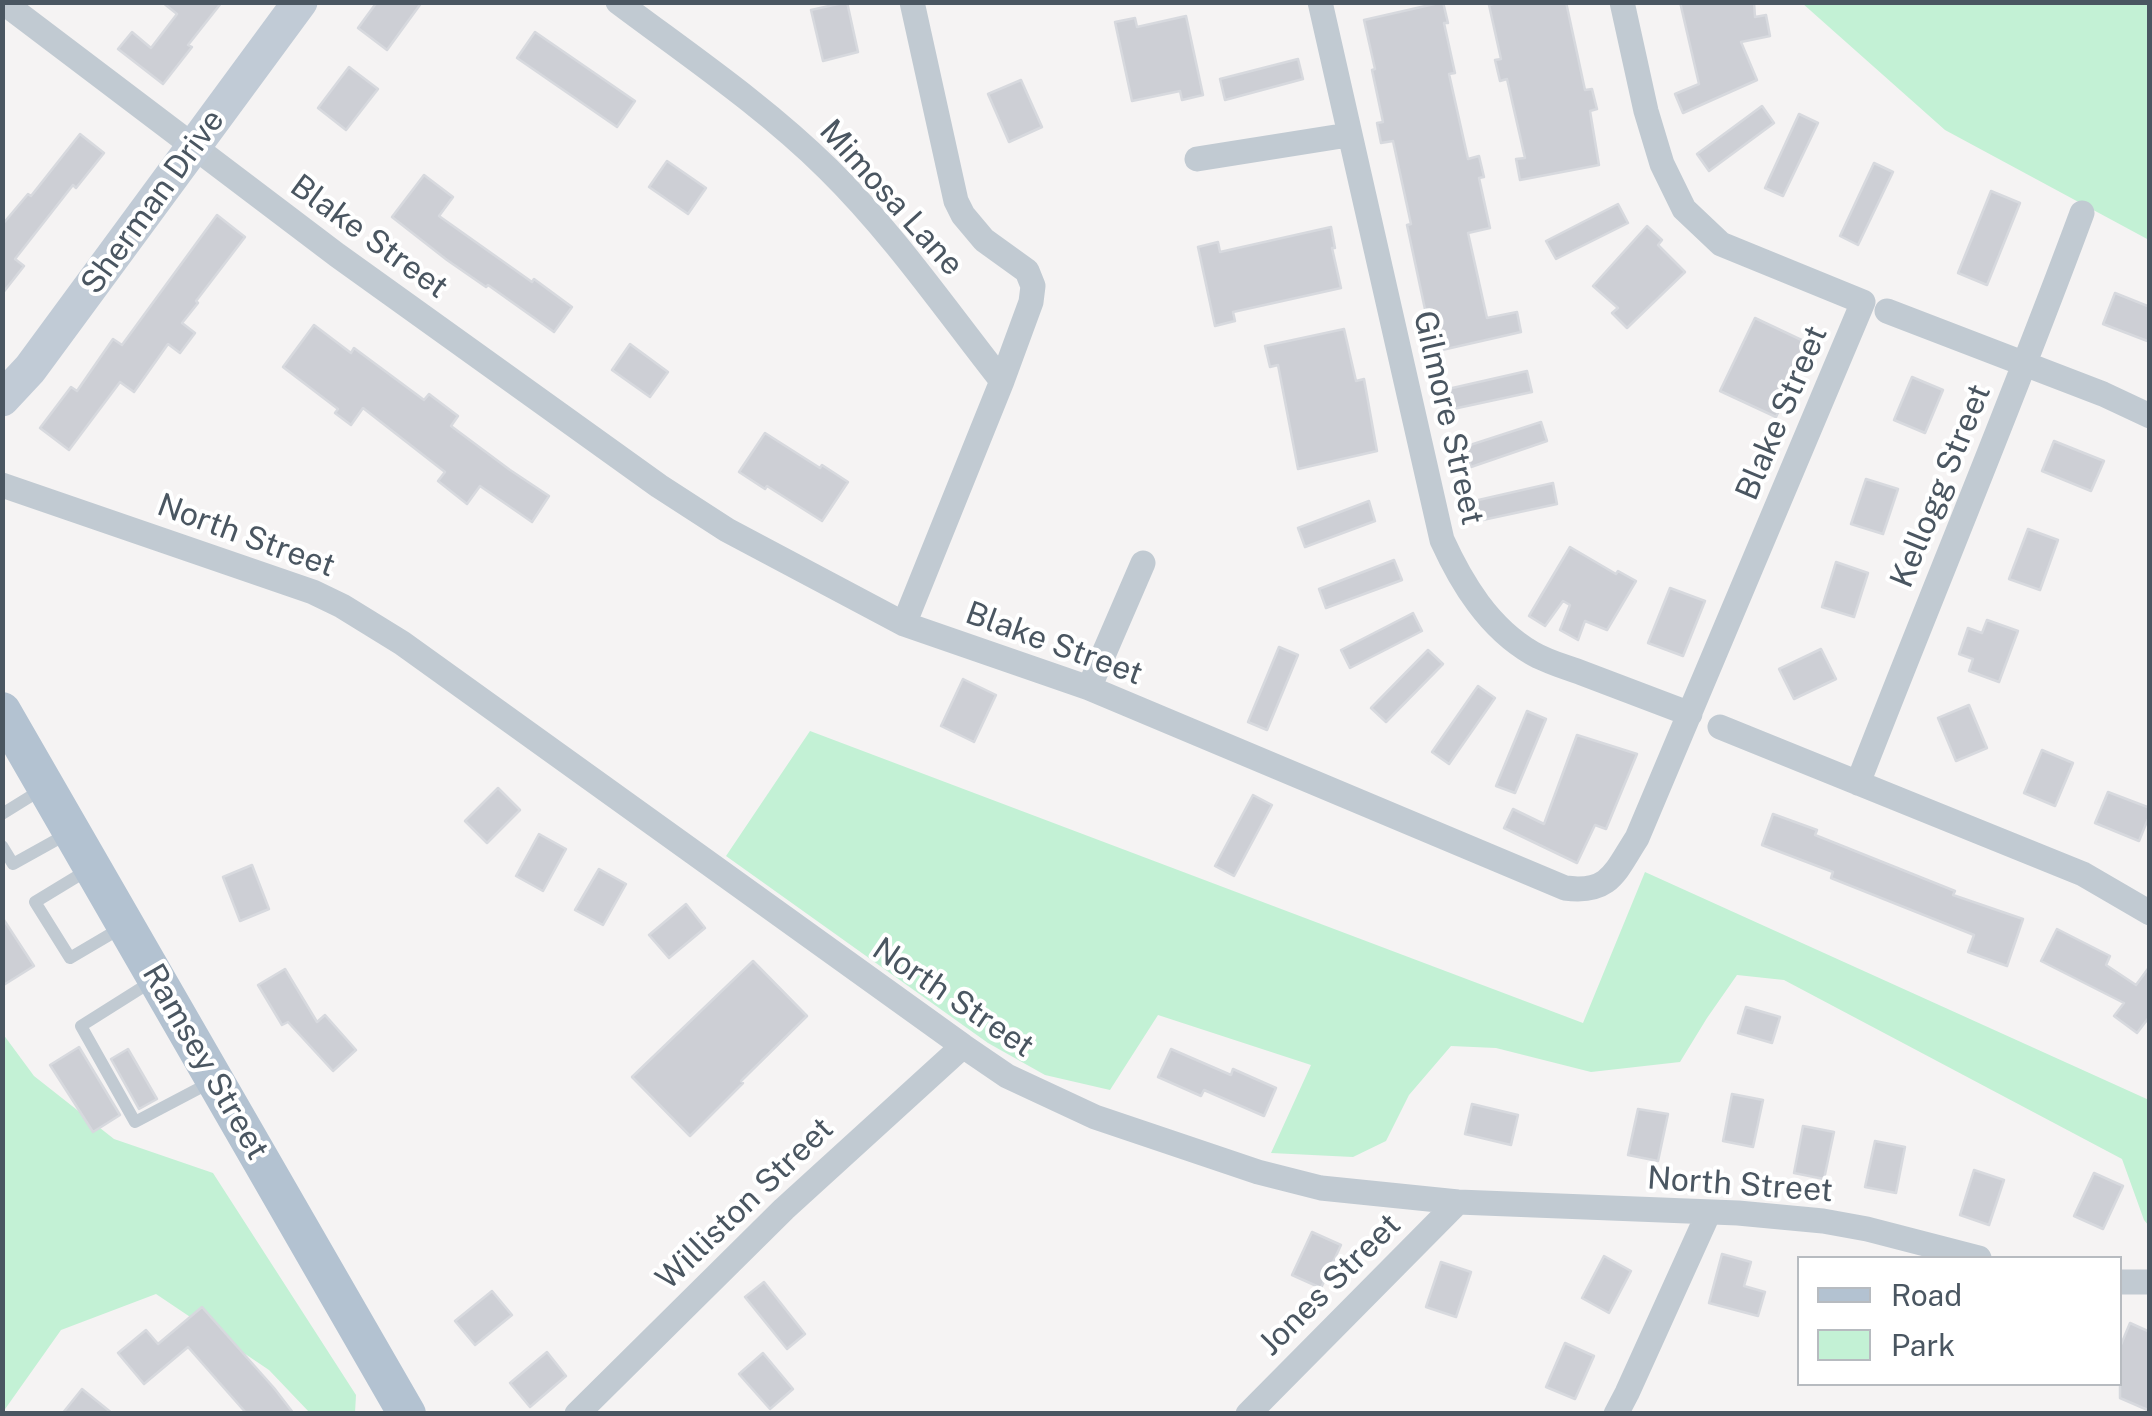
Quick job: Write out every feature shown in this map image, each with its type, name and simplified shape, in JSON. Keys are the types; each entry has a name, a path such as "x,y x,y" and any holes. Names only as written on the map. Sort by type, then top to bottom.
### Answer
{"main road":[{"name":"Ramsey Street","path":"2,710 408,1414"}],"street":[{"name":"Blake Street","path":"3,2 353,267 659,486 727,530 904,624 1089,688 1565,888 1596,888 1609,879 1637,838 1875,307"},
{"name":"Sherman Drive","path":"2,399 30,368 300,2"},
{"name":"Mimosa Lane","path":"618,2 781,126 828,170 872,217 1002,381"},
{"path":"904,624 1002,381 1031,302 1033,286 1028,271 972,228 956,200 912,2"},
{"name":"Gilmore Street","path":"1320,2 1442,540 1468,591 1508,636 1533,654 1690,714"},
{"path":"1622,2 1662,164 1684,209 1721,244 2150,416"},
{"path":"1197,159 1348,135"},
{"name":"Kellogg Street","path":"1858,783 2082,213"},
{"name":"North Street","path":"2,484 314,592 342,606 402,643 963,1046 1007,1076 1080,1110 1258,1172 1321,1188 1458,1202 1709,1212 1823,1221 1972,1256"},
{"path":"1089,688 1143,563"},
{"path":"1720,727 2083,874 2150,913"},
{"name":"Williston Street","path":"577,1414 784,1209 963,1046"},
{"name":"Jones Street","path":"1248,1414 1458,1202"},
{"path":"1616,1414 1709,1212"},
{"path":"2122,1282 2150,1282"}],"lane":[{"path":"2,814 46,787"},
{"path":"2,846 13,864 72,831"},
{"path":"93,867 35,902 70,958 126,925"},
{"path":"157,978 81,1026 135,1122 215,1080"}],"green space":[{"path":"1802,3 2149,3 2149,240 1945,130"},
{"path":"810,731 1583,1023 1645,872 2149,1100 2149,1226 2122,1159 1784,980 1737,975 1680,1062 1591,1072 1496,1048 1451,1046 1409,1095 1386,1141 1353,1157 1271,1153 1311,1065 1158,1015 1110,1090 1045,1075 988,1043 726,856"},
{"path":"3,1034 34,1076 114,1139 213,1173 356,1395 355,1413 310,1413 269,1370 156,1294 61,1330 3,1412"}],"building":[{"path":"162,2 222,2 163,84 118,49 132,32 151,48 177,14"},
{"path":"377,2 422,2 387,50 358,28"},
{"path":"847,2 858,52 823,61 811,10"},
{"path":"1443,2 1455,73 1449,74 1468,159 1479,156 1484,177 1479,178 1490,228 1468,233 1487,318 1517,312 1521,332 1442,350 1434,312 1426,314 1393,141 1381,143 1377,123 1383,122 1364,20"},
{"path":"1566,2 1585,90 1592,89 1597,109 1590,111 1599,165 1520,180 1516,159 1525,158 1507,79 1500,81 1495,60 1501,59 1489,5"},
{"path":"1680,2 1754,2 1755,17 1766,15 1770,36 1741,42 1757,80 1683,113 1675,94 1699,84"},
{"path":"1186,16 1203,95 1182,100 1180,91 1132,101 1115,22 1135,18 1137,27"},
{"path":"535,32 635,101 617,127 517,58"},
{"path":"1298,59 1303,79 1225,100 1220,79"},
{"path":"349,67 378,89 346,130 318,108"},
{"path":"1021,80 1042,127 1009,142 988,94"},
{"path":"1762,106 1774,123 1709,171 1697,154"},
{"path":"1799,114 1818,123 1783,196 1765,188"},
{"path":"80,134 104,153 76,188 73,185 15,259 24,266 2,294 2,225 28,194 31,196"},
{"path":"667,161 706,188 688,214 649,187"},
{"path":"1874,163 1893,172 1858,245 1840,236"},
{"path":"424,175 453,197 439,216 572,307 554,332 447,260 392,217"},
{"path":"1991,191 2020,203 1987,285 1958,273"},
{"path":"1618,204 1628,223 1556,259 1546,241"},
{"path":"217,215 245,237 182,323 195,333 180,353 168,344 134,392 120,382 69,450 40,428 71,387 77,391 113,339 122,345"},
{"path":"1647,226 1662,240 1658,245 1685,272 1627,328 1612,313 1618,308 1593,286"},
{"path":"1331,227 1341,288 1233,312 1235,321 1215,326 1198,247 1218,242 1220,252"},
{"path":"2115,293 2150,307 2150,342 2103,324"},
{"path":"1755,318 1810,344 1776,417 1720,391"},
{"path":"314,325 351,353 354,348 424,400 429,394 458,416 451,426 549,496 532,522 480,486 467,504 438,481 445,472 363,408 351,425 335,413 338,409 283,367"},
{"path":"1344,329 1356,381 1364,379 1377,451 1298,469 1278,365 1270,367 1265,346"},
{"path":"630,344 668,372 650,397 612,370"},
{"path":"1527,371 1532,392 1453,409 1448,389"},
{"path":"1912,377 1943,390 1925,433 1894,420"},
{"path":"1541,422 1547,441 1471,467 1464,447"},
{"path":"765,433 848,482 822,521 739,472"},
{"path":"2054,441 2104,461 2091,491 2042,471"},
{"path":"1866,479 1898,489 1883,534 1851,524"},
{"path":"1553,483 1557,504 1478,521 1474,501"},
{"path":"1369,501 1375,521 1305,547 1298,528"},
{"path":"2028,529 2058,540 2040,590 2009,579"},
{"path":"1570,547 1636,581 1607,630 1585,621 1578,640 1560,630 1570,605 1563,601 1545,626 1529,616"},
{"path":"1394,560 1402,580 1326,608 1319,589"},
{"path":"1836,562 1868,573 1854,617 1822,607"},
{"path":"1670,588 1705,601 1683,656 1648,643"},
{"path":"1413,613 1422,631 1350,668 1341,650"},
{"path":"1987,620 2018,631 1999,682 1969,671 1973,659 1959,654 1968,628 1982,633"},
{"path":"1279,647 1298,655 1267,730 1248,722"},
{"path":"1821,649 1836,679 1794,699 1779,669"},
{"path":"1428,650 1443,664 1386,722 1371,708"},
{"path":"963,679 996,695 974,742 941,726"},
{"path":"1478,686 1495,698 1449,764 1432,752"},
{"path":"1969,705 1987,748 1956,761 1938,718"},
{"path":"1527,711 1546,719 1515,793 1496,786"},
{"path":"1577,735 1637,754 1606,829 1595,825 1577,863 1504,828 1513,809 1544,824"},
{"path":"2042,750 2073,763 2055,806 2024,793"},
{"path":"498,788 520,810 487,843 465,821"},
{"path":"2108,792 2150,808 2139,841 2095,823"},
{"path":"1253,795 1272,805 1234,876 1215,866"},
{"path":"1773,814 1955,891 1953,895 2023,919 2007,966 1968,952 1974,935 1831,878 1833,872 1762,845"},
{"path":"539,834 566,849 543,891 516,876"},
{"path":"252,865 269,909 240,921 223,877"},
{"path":"599,869 626,884 603,925 575,910"},
{"path":"686,904 705,928 669,958 649,935"},
{"path":"2,917 34,966 2,986"},
{"path":"2057,929 2110,956 2106,965 2136,985 2150,966 2150,1016 2137,1033 2114,1016 2124,1003 2041,961"},
{"path":"753,961 807,1016 690,1136 632,1077"},
{"path":"285,969 317,1022 325,1015 356,1050 333,1071 288,1022 282,1025 258,985"},
{"path":"1746,1007 1780,1017 1772,1043 1738,1033"},
{"path":"79,1047 120,1115 93,1132 50,1065"},
{"path":"128,1049 157,1099 139,1109 111,1059"},
{"path":"1171,1049 1231,1075 1233,1069 1276,1088 1264,1116 1204,1090 1201,1096 1158,1077"},
{"path":"1732,1094 1763,1100 1753,1147 1723,1141"},
{"path":"1472,1104 1518,1115 1511,1145 1465,1134"},
{"path":"1638,1109 1668,1114 1658,1161 1628,1155"},
{"path":"1803,1126 1834,1132 1824,1179 1794,1173"},
{"path":"1875,1141 1905,1147 1896,1193 1865,1187"},
{"path":"1974,1170 2004,1180 1989,1225 1960,1215"},
{"path":"2094,1173 2123,1186 2103,1229 2074,1216"},
{"path":"1312,1232 1341,1245 1321,1288 1292,1275"},
{"path":"1722,1254 1751,1262 1744,1286 1765,1292 1758,1316 1709,1303"},
{"path":"1604,1256 1631,1271 1609,1313 1582,1298"},
{"path":"1441,1262 1471,1272 1456,1317 1426,1307"},
{"path":"764,1282 805,1334 787,1349 745,1297"},
{"path":"492,1291 512,1315 475,1345 455,1321"},
{"path":"202,1307 294,1414 247,1414 188,1347 144,1384 118,1353 146,1330 158,1344"},
{"path":"2130,1323 2150,1332 2150,1411 2120,1398 2122,1342"},
{"path":"1565,1343 1594,1356 1575,1399 1546,1387"},
{"path":"547,1352 566,1376 530,1407 510,1383"},
{"path":"763,1353 793,1389 770,1409 739,1374"},
{"path":"82,1389 113,1414 62,1414"}]}
